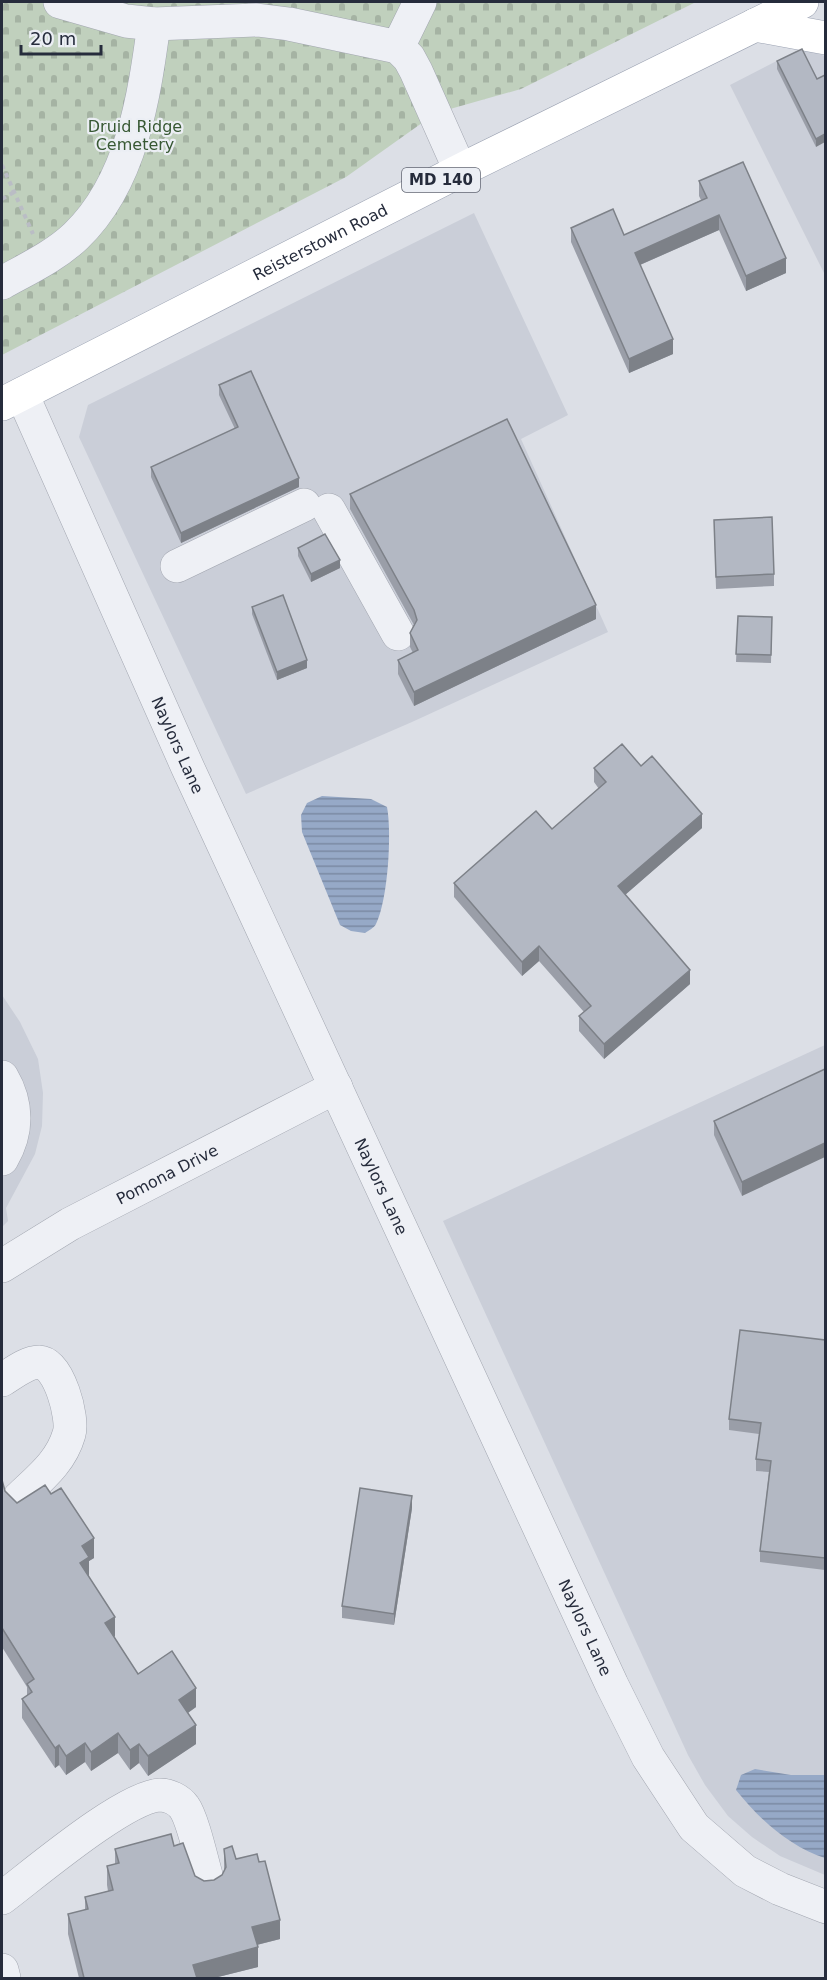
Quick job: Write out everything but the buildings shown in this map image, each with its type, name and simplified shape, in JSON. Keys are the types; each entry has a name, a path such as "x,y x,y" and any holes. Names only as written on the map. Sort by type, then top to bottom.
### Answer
{"main road":[{"name":"Reisterstown Road","path":"12,399 769,15 802,2"},
{"path":"769,15 825,38"}],"street":[{"path":"60,2 126,21 154,24 257,20 289,24 398,47 409,58 416,71 460,171"},
{"path":"398,47 420,2"},
{"path":"2,283 46,259 76,237 103,203 128,149 143,98 154,24"},
{"name":"Naylors Lane","path":"12,399 183,755 607,1675 648,1757 694,1827 745,1871 780,1889 825,1907"},
{"path":"177,566 317,508 398,634"},
{"path":"2,1077 11,1092 16,1119 10,1146 2,1159"},
{"name":"Pomona Drive","path":"3,1263 70,1224 336,1087"},
{"path":"2,1380 40,1362 50,1366 60,1383 70,1414 70,1432 50,1470 19,1498"},
{"path":"2,1898 115,1814 142,1800 161,1795 174,1798 185,1808 208,1882"},
{"path":"2,1970 4,1978"}],"path":[{"path":"2,165 46,259"},
{"path":"2,199 14,192"}],"shaded area":[{"path":"796,51 809,51 825,56 825,275 730,85"},
{"path":"474,213 568,415 521,439 608,632 412,722 246,794 79,437 88,405"},
{"path":"2,995 20,1022 38,1059 43,1093 42,1126 35,1154 6,1208 8,1221 2,1227"},
{"path":"825,1045 825,1875 780,1856 752,1837 728,1816 705,1785 688,1755 443,1221"}],"green space":[{"name":"Druid Ridge Cemetery","path":"2,2 696,2 521,89 436,113 346,177 2,355"}],"water":[{"path":"322,796 371,799 387,807 389,849 386,883 376,924 365,933 351,931 340,925 302,832 301,815 307,803"},
{"path":"755,1769 791,1775 825,1775 825,1858 800,1847 776,1831 736,1790 741,1775"}]}
